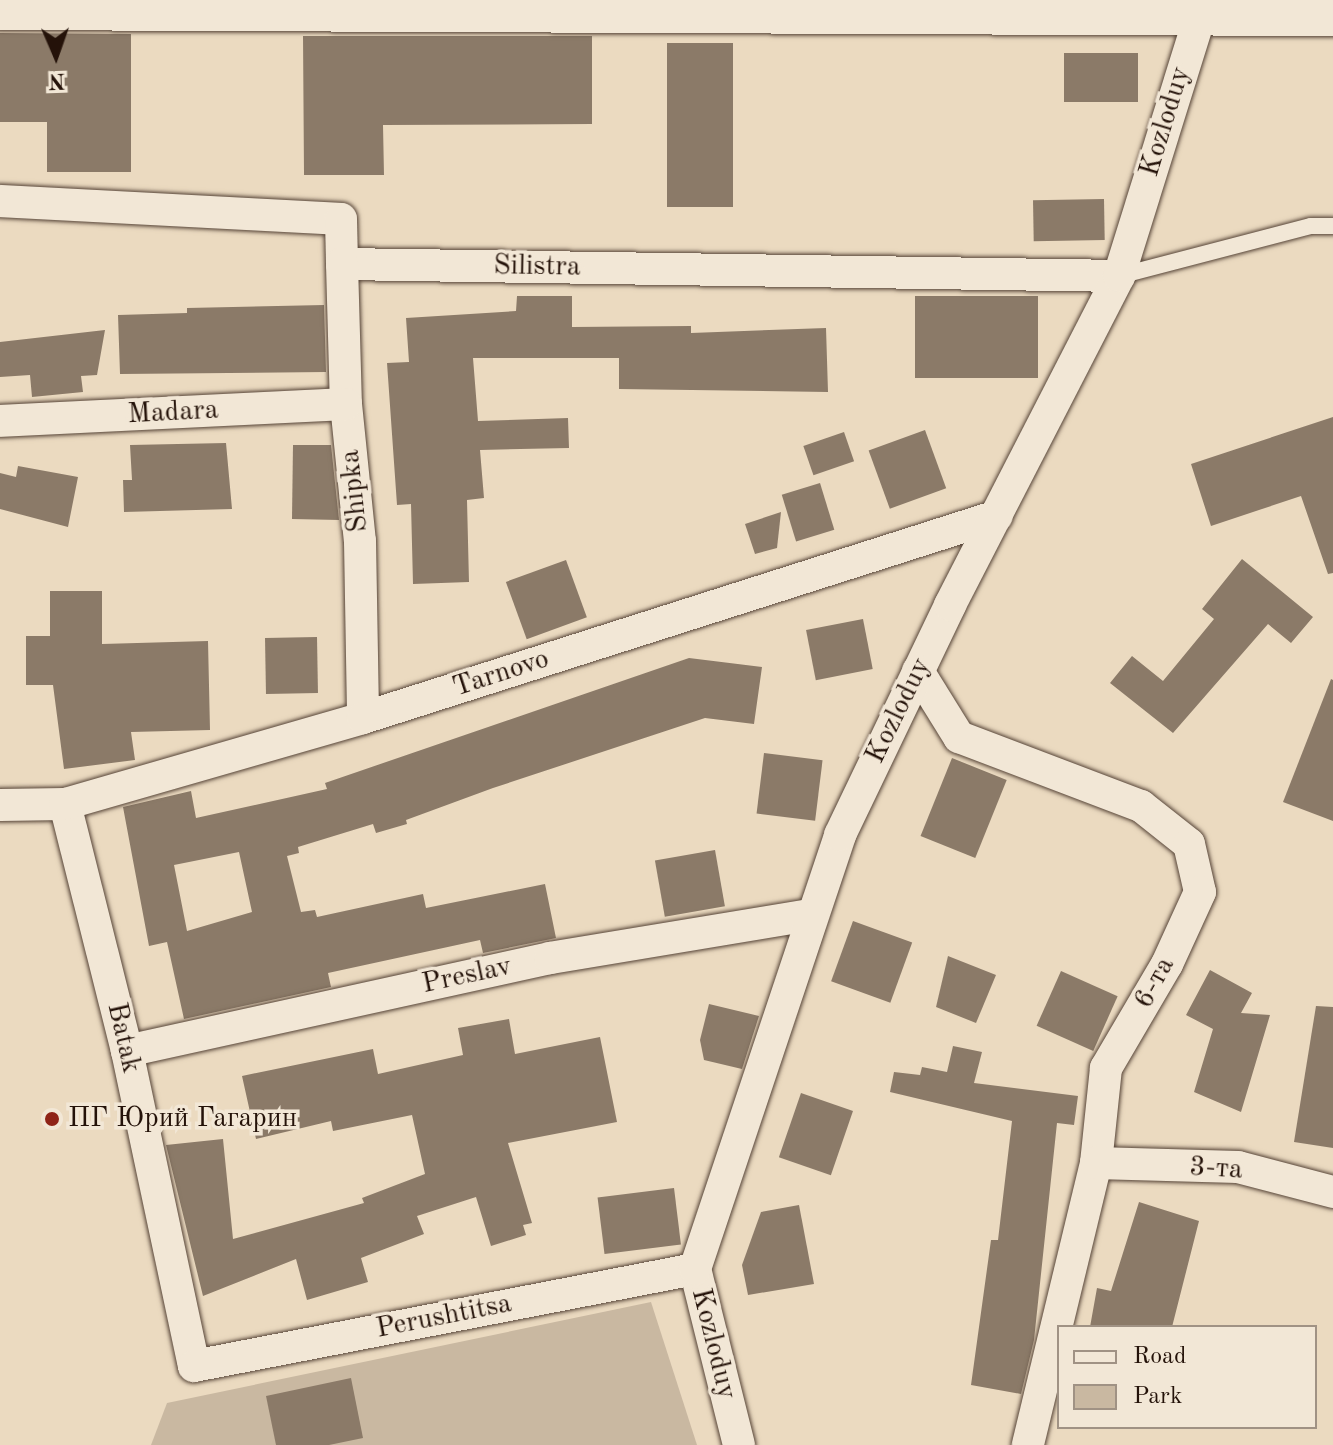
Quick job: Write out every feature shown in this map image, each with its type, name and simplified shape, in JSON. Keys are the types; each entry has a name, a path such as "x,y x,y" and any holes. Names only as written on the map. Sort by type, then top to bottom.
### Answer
{"street":[{"path":"0,8 1202,7 1333,14"},
{"name":"Kozloduy","path":"739,1445 695,1269 810,915 840,835 918,671 1119,276 1202,7"},
{"path":"0,201 341,219 342,264"},
{"name":"Silistra","path":"342,264 1119,276"},
{"name":"Shipka","path":"342,264 346,404 360,541 363,718"},
{"name":"Madara","path":"0,421 346,404"},
{"name":"Tarnovo","path":"0,805 65,804 363,718 997,516"},
{"name":"6-та","path":"918,671 959,737 1141,806 1189,844 1200,892 1167,964 1106,1068 1096,1163 1028,1445"},
{"name":"Batak","path":"65,804 127,1051 194,1366"},
{"name":"Preslav","path":"127,1051 550,958 810,915"},
{"name":"3-та","path":"1096,1163 1238,1167 1333,1192"},
{"name":"Perushtitsa","path":"194,1366 695,1269"}],"lane":[{"path":"1119,276 1311,226 1333,226"}],"green space":[{"path":"651,1302 697,1445 151,1445 167,1403"}],"building":[{"path":"0,33 131,34 131,172 47,172 47,122 0,122"},
{"path":"303,36 592,36 592,124 383,125 384,175 304,175"},
{"path":"667,43 733,43 733,207 667,207"},
{"path":"1064,53 1138,53 1138,102 1064,102"},
{"path":"1104,199 1105,240 1034,241 1033,200"},
{"path":"517,296 572,296 572,327 691,326 691,333 826,328 828,392 619,389 619,358 473,358 478,421 568,418 569,448 480,450 484,498 467,500 469,582 413,584 411,504 397,505 387,363 409,362 406,318 516,311"},
{"path":"915,296 1038,296 1038,378 915,378"},
{"path":"324,305 326,372 120,374 118,315 187,313 187,308"},
{"path":"105,330 97,375 81,376 83,392 32,397 30,375 0,377 0,342"},
{"path":"1333,417 1333,573 1328,574 1301,496 1211,526 1191,464"},
{"path":"925,430 946,488 890,509 869,451"},
{"path":"844,432 854,461 813,475 803,446"},
{"path":"226,443 232,509 124,512 123,480 132,480 130,445"},
{"path":"293,445 331,445 339,520 292,519"},
{"path":"18,466 78,477 68,527 0,509 0,473 16,477"},
{"path":"820,483 834,530 796,542 782,495"},
{"path":"781,512 777,548 755,554 745,524"},
{"path":"1242,559 1313,617 1291,643 1268,624 1173,733 1110,683 1132,656 1163,681 1214,619 1202,609"},
{"path":"566,560 587,617 527,639 506,582"},
{"path":"50,591 102,591 102,644 208,641 210,730 131,732 135,760 64,769 53,685 26,685 26,636 50,636"},
{"path":"863,619 873,669 816,680 806,630"},
{"path":"317,637 318,693 266,694 265,638"},
{"path":"689,658 762,667 754,724 705,718 493,788 406,820 407,824 376,833 373,824 298,847 299,853 287,856 301,912 315,910 317,917 423,894 426,908 545,884 556,938 483,953 480,940 328,973 331,987 184,1019 167,942 149,946 123,807 191,791 196,818 327,789 325,783","holes":["239,852 252,912 187,931 174,865"]},
{"path":"1333,680 1333,821 1283,802"},
{"path":"764,753 823,760 815,821 757,814"},
{"path":"952,758 1007,780 975,858 921,836"},
{"path":"715,850 725,906 665,917 655,861"},
{"path":"853,921 912,943 890,1003 831,981"},
{"path":"948,956 996,975 976,1023 936,1007"},
{"path":"1210,970 1252,993 1241,1013 1270,1015 1241,1112 1194,1092 1213,1029 1186,1015"},
{"path":"1061,971 1118,996 1093,1051 1037,1026"},
{"path":"709,1004 759,1016 742,1069 704,1060 700,1040"},
{"path":"1316,1006 1333,1007 1333,1148 1294,1142"},
{"path":"509,1019 515,1054 600,1037 617,1122 508,1143 532,1223 523,1225 526,1235 491,1246 476,1197 417,1216 424,1234 361,1258 368,1282 307,1300 296,1259 203,1296 166,1145 223,1139 233,1239 364,1203 362,1198 425,1174 412,1115 333,1131 331,1121 256,1139 242,1076 373,1049 378,1074 463,1055 458,1028"},
{"path":"953,1046 982,1052 974,1083 1078,1096 1074,1125 1057,1123 1034,1340 1021,1394 971,1385 991,1240 998,1240 1012,1121 890,1092 894,1072 920,1075 922,1067 947,1072"},
{"path":"801,1093 853,1111 831,1175 779,1157"},
{"path":"674,1188 681,1245 605,1254 598,1197"},
{"path":"1139,1202 1199,1221 1173,1325 1090,1325 1097,1288 1111,1291"},
{"path":"799,1205 814,1284 748,1295 742,1265 761,1212"},
{"path":"351,1378 363,1438 329,1445 276,1445 266,1396"}],"place":[{"name":"ПГ Юрий Гагарин","path":"52,1119"}]}
